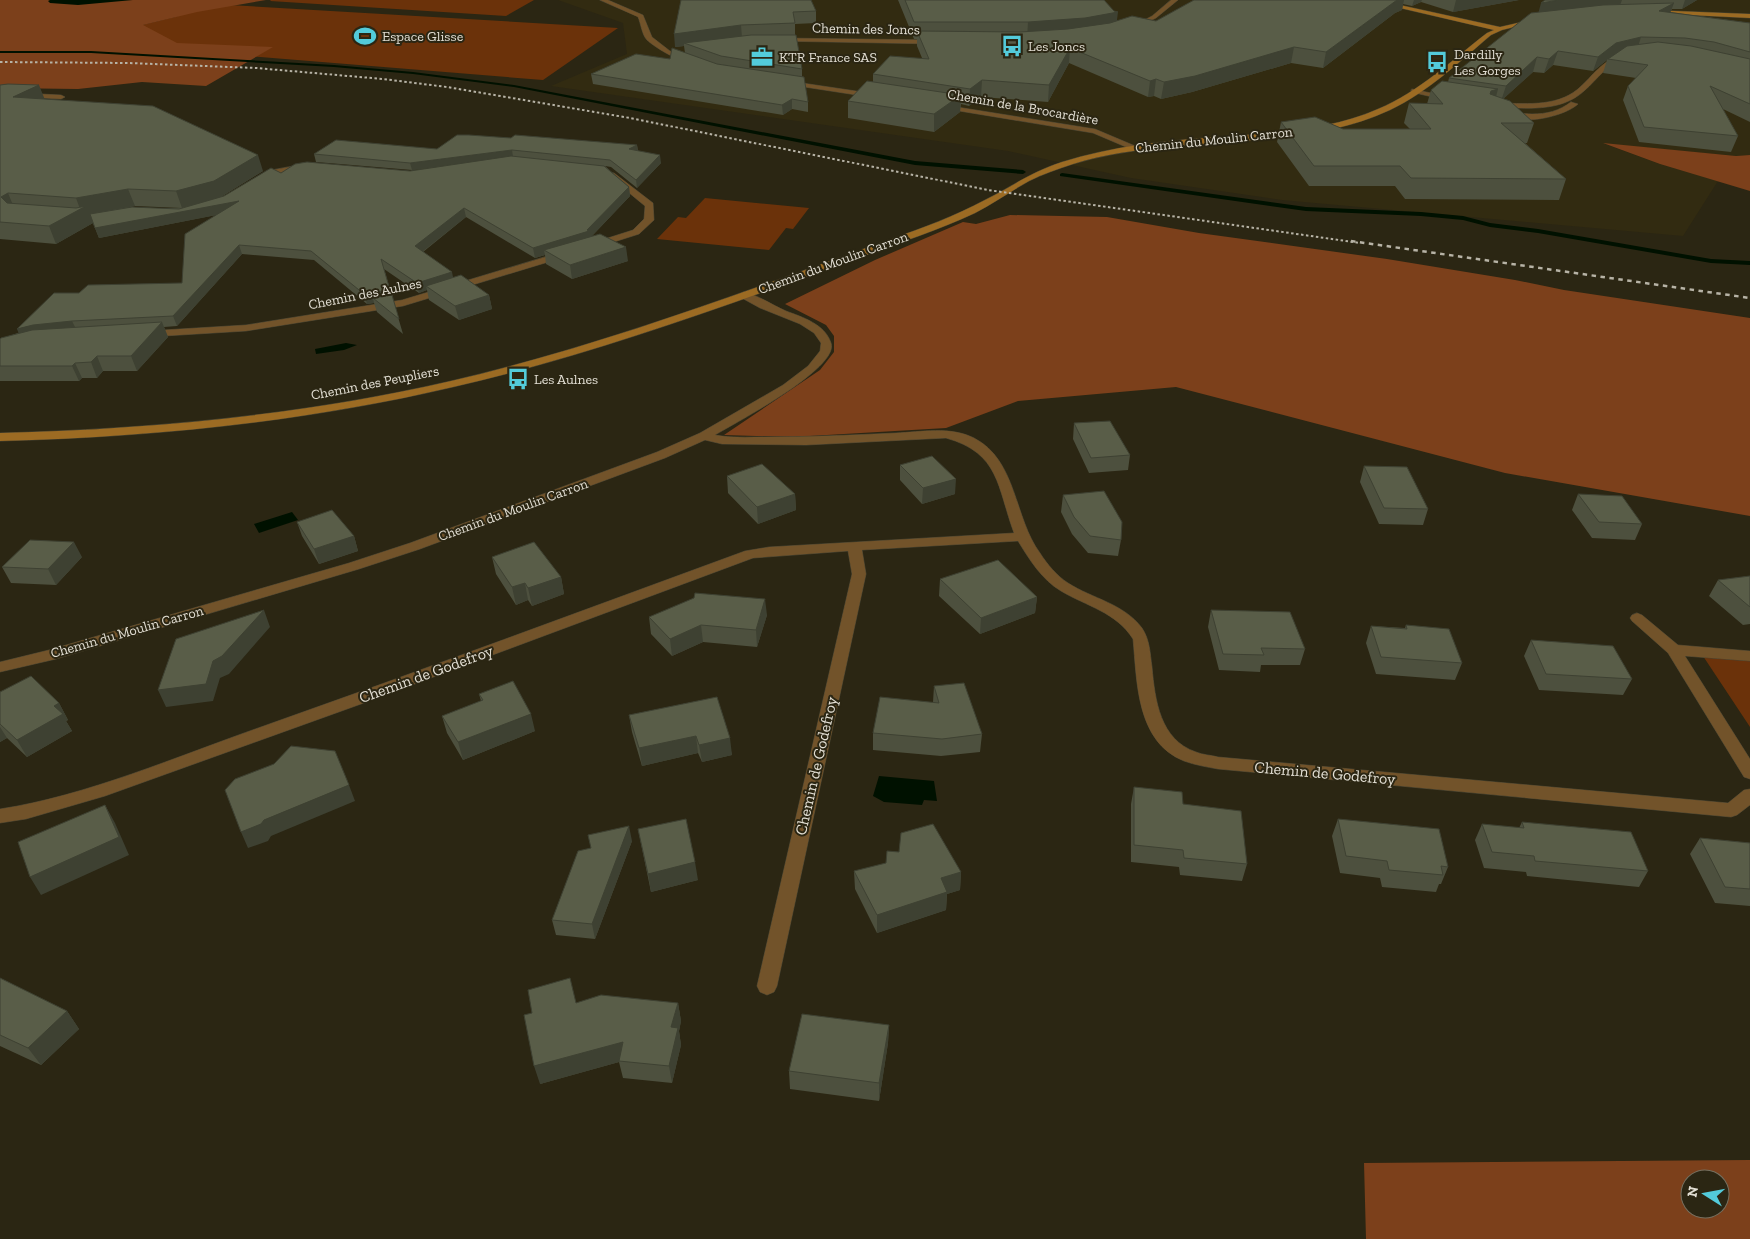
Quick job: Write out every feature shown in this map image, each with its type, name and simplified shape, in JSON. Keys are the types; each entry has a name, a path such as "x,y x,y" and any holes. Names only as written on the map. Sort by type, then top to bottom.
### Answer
{"street":[{"path":"602,0 641,16 649,38 668,52 697,64"},
{"path":"1126,30 1146,22 1175,0"},
{"path":"1369,0 1500,29"},
{"path":"1646,12 1750,16"},
{"name":"Chemin du Moulin Carron","path":"744,295 956,218 988,203 1026,180 1051,169 1103,153 1136,148 1284,134 1327,127 1371,115 1394,105 1412,93 1489,34 1500,29 1542,20"},
{"name":"Chemin des Joncs","path":"771,40 946,42"},
{"path":"668,52 688,49"},
{"path":"1485,104 1556,103 1576,94 1609,62 1629,55"},
{"path":"776,81 881,97"},
{"path":"1412,93 1458,103"},
{"path":"0,94 61,97"},
{"path":"1494,113 1523,116 1554,114 1565,111 1577,101 1576,94"},
{"name":"Chemin de la Brocardière","path":"930,104 1095,131 1136,148"},
{"path":"254,183 270,173 309,166 319,167"},
{"name":"Chemin des Aulnes","path":"133,334 246,328 403,303 636,232 649,220 650,205 608,172"},
{"name":"Chemin du Moulin Carron","path":"0,667 51,654 415,546 661,455 704,436 787,387 812,368 826,351 826,343 818,331 804,322 764,306 744,295"},
{"name":"Chemin des Peupliers","path":"0,437 146,430 275,416 391,397 524,365 644,329 744,295"},
{"name":"Chemin de Godefroy","path":"704,436 722,440 792,441 932,434 962,436 982,447 996,463 1022,537 1043,566 1064,587 1110,609 1136,629 1141,638 1151,717 1167,743 1188,756 1228,764 1731,810 1750,795"},
{"name":"Chemin de Godefroy","path":"0,816 26,812 99,791 355,700 733,559 769,551 1022,537"},
{"name":"Chemin de Godefroy","path":"767,986 859,574 854,546"},
{"path":"1637,618 1674,650 1750,773"},
{"path":"1674,650 1750,656"}],"shaded area":[{"path":"0,0 266,0 197,12 143,25 177,43 273,47 206,86 142,82 78,89 0,88"},
{"path":"133,0 78,5 50,3 48,1"},
{"path":"271,0 534,0 506,16"},
{"path":"558,0 1750,0 1750,155 1736,156 1605,144 1660,164 1718,181 1683,236 1282,200 1131,178 1008,151 551,86 627,54 623,23"},
{"name":"Espace Glisse","path":"212,4 618,28 543,80 101,44 142,25 175,17"},
{"path":"1603,143 1736,156 1750,155 1750,191 1660,164"},
{"path":"705,198 809,208 793,229 786,228 769,250 657,239 678,217 686,218"},
{"path":"1010,215 1107,217 1199,233 1387,259 1564,290 1750,318 1750,516 1505,473 1176,387 1018,401 946,428 793,437 724,435 820,370 834,352 834,336 826,325 785,304 875,260 963,222 976,224"},
{"path":"346,343 357,345 344,350 316,354 315,349"},
{"path":"292,512 298,520 259,533 254,524"},
{"path":"1703,656 1750,660 1750,727"},
{"path":"879,776 934,781 937,801 924,800 922,805 884,802 873,796"},
{"path":"1750,1160 1750,1239 1366,1239 1364,1163"}],"building":[{"path":"681,0 811,0 816,11 793,12 795,23 741,25 674,34"},
{"path":"905,0 1104,0 1114,11 1118,12 1085,18 1028,22 914,22"},
{"path":"1194,0 1397,0 1326,52 1294,47 1195,76 1164,82 1156,79 1150,81 1070,48 1049,85 982,80 970,89 873,74 890,56 929,59 917,31 1020,32 1068,29 1110,23 1132,16 1156,21"},
{"path":"1545,0 1559,0 1541,3"},
{"path":"1674,3 1659,11 1750,23 1750,52 1714,42 1685,38 1641,37 1616,43 1598,57 1558,51 1549,59 1537,57 1506,86 1449,78 1531,13 1603,5"},
{"path":"751,35 796,35 802,69 721,56 684,43"},
{"path":"1658,42 1691,46 1750,59 1750,104 1710,86 1738,136 1644,127 1628,86 1648,65 1608,59 1627,46"},
{"path":"672,48 717,64 804,77 808,102 792,99 782,105 591,74 636,54 670,59"},
{"path":"867,81 961,95 934,114 848,101"},
{"path":"1442,81 1498,89 1491,91 1490,94 1510,101 1534,123 1501,123 1566,179 1411,178 1400,166 1314,166 1281,122 1315,117 1343,129 1431,129 1409,103 1443,104 1431,90"},
{"path":"0,85 39,85 13,97 153,106 258,155 214,181 176,191 128,189 76,198 8,193 1,197 7,203 76,208 86,206 49,226 0,222"},
{"path":"457,135 511,138 515,135 637,145 629,149 660,155 636,180 610,160 512,150 410,163 314,154 336,140 437,149"},
{"path":"511,156 604,166 629,187 587,230 589,231 533,248 464,208 415,246 452,272 417,283 381,259 390,290 364,294 311,251 239,245 173,316 72,321 33,325 17,329 54,293 79,293 88,285 182,283 185,234 239,201 95,228 90,214 132,207 179,209 224,196 271,168 281,173 295,164 307,162 410,171"},
{"path":"600,234 626,247 570,265 544,250"},
{"path":"461,275 489,295 455,306 426,286"},
{"path":"392,295 399,319 373,298"},
{"path":"162,322 131,356 97,356 91,362 75,363 72,366 0,366 1,338 32,330"},
{"path":"1110,421 1130,455 1091,458 1074,423"},
{"path":"932,456 956,479 923,488 900,465"},
{"path":"762,464 795,494 757,507 727,476"},
{"path":"1364,466 1407,467 1428,509 1384,508"},
{"path":"1104,491 1122,522 1121,540 1090,536 1074,517 1063,495"},
{"path":"1578,494 1622,496 1642,524 1599,522"},
{"path":"332,510 354,536 314,549 297,522"},
{"path":"30,540 74,542 48,569 2,567"},
{"path":"534,542 561,577 528,588 525,583 512,587 492,557"},
{"path":"998,560 1037,597 981,618 940,579"},
{"path":"1750,576 1750,607 1718,580"},
{"path":"695,593 765,599 756,630 701,625 670,639 649,617 694,598"},
{"path":"264,610 222,656 213,661 206,684 158,690 176,639"},
{"path":"1211,610 1290,612 1305,649 1261,648 1264,655 1223,654"},
{"path":"1406,625 1449,629 1462,663 1381,657 1371,626 1407,629"},
{"path":"1531,640 1613,646 1632,679 1546,674"},
{"path":"31,676 59,703 54,706 63,714 17,740 0,724 0,692"},
{"path":"513,681 531,714 458,742 442,716 483,700 479,694"},
{"path":"964,683 982,734 942,739 873,733 880,697 939,703 934,686"},
{"path":"717,697 730,738 699,745 696,736 639,748 629,715"},
{"path":"291,746 335,751 349,785 264,820 261,824 241,832 225,790 235,779 274,764"},
{"path":"1134,787 1182,792 1183,804 1241,811 1247,864 1184,858 1183,850 1134,845"},
{"path":"105,805 119,837 30,877 18,842"},
{"path":"686,819 695,862 648,874 638,829"},
{"path":"1338,819 1439,829 1448,867 1441,866 1443,875 1389,870 1387,861 1346,856"},
{"path":"1522,822 1631,832 1648,871 1535,861 1534,856 1492,852 1482,824 1524,828"},
{"path":"933,824 961,872 941,878 947,892 877,915 854,871 886,863 887,851 899,852 901,833"},
{"path":"629,826 592,924 552,920 578,851 591,848 588,835"},
{"path":"1700,838 1750,843 1750,889 1725,887"},
{"path":"0,978 67,1011 28,1048 0,1035"},
{"path":"570,978 576,1003 601,995 678,1003 671,1027 678,1028 669,1066 619,1061 623,1042 534,1066 524,1015 532,1013 528,990"},
{"path":"802,1014 889,1025 879,1083 789,1071"}],"waterway":[{"path":"0,52 91,52 334,66 413,73 514,86 915,163 1023,172"},
{"path":"1062,175 1306,209 1421,214 1463,218 1490,225 1538,231 1711,261 1750,263"}],"railway":[{"path":"0,62 128,63 256,68 383,79 447,87 630,118 988,190 1360,243"},
{"path":"1351,241 1750,298"}],"place":[{"name":"Espace Glisse","path":"365,36"},
{"name":"Les Joncs","path":"1012,46"},
{"name":"KTR France SAS","path":"762,57"},
{"name":"Dardilly Les Gorges","path":"1437,62"},
{"name":"Les Aulnes","path":"518,379"}]}
